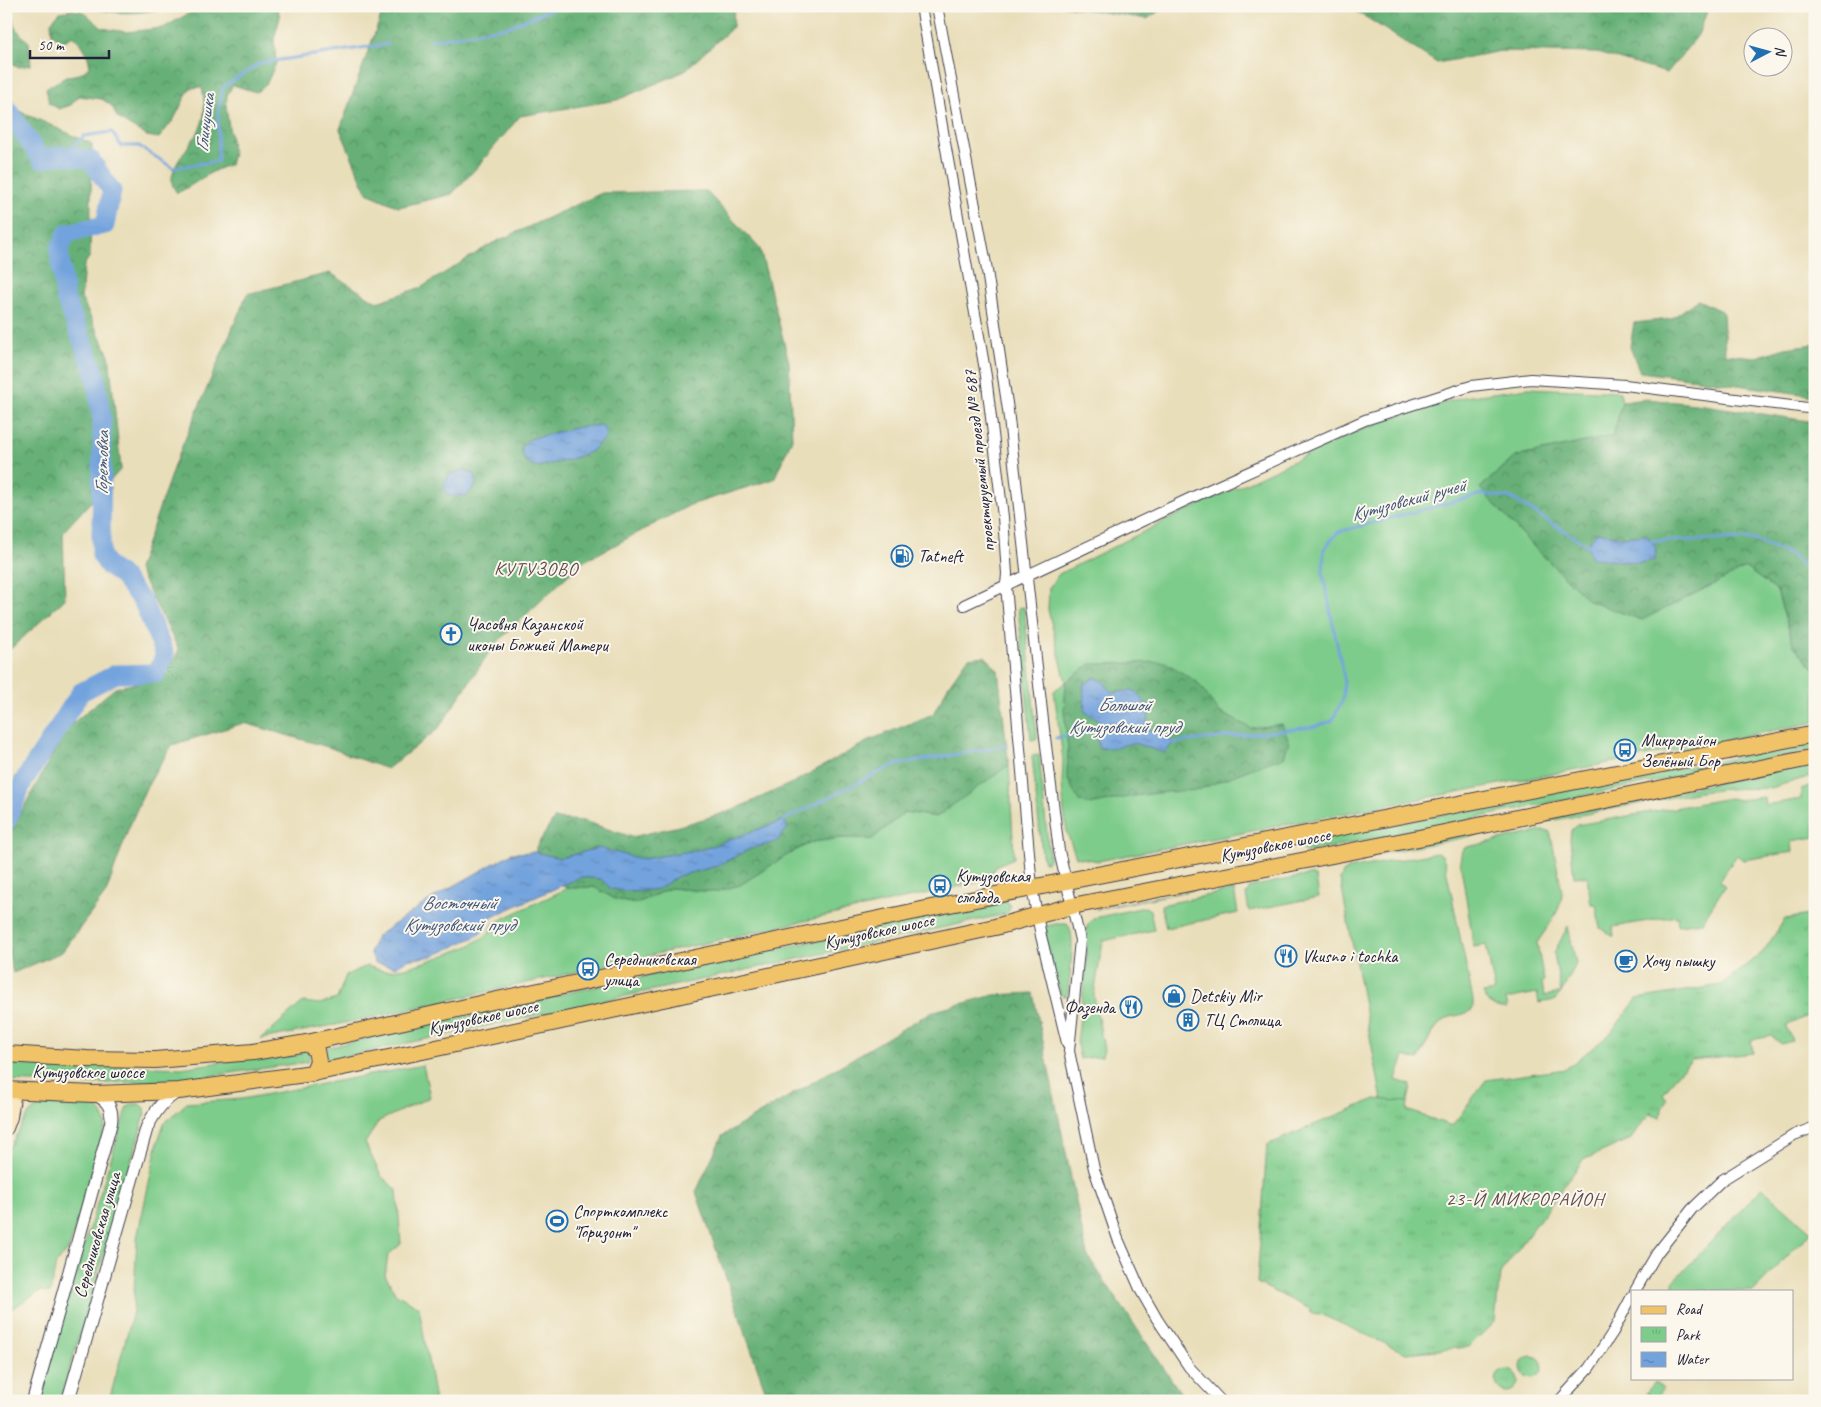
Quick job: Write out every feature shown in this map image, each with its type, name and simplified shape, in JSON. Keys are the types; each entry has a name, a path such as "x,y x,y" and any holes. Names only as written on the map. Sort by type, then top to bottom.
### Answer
{"main road":[{"name":"Кутузовское шоссе","path":"6,1054 86,1059 155,1060 253,1052 307,1043 497,1000 871,920 1815,734"},
{"name":"Кутузовское шоссе","path":"10,1091 94,1094 179,1091 313,1072 408,1054 975,931 1072,906 1454,831 1815,757"},
{"path":"307,1043 316,1050 318,1061 313,1072"},
{"path":"6,1128 10,1117 10,1091"}],"street":[{"name":"проектируемый проезд № 687","path":"921,6 986,376 1003,518 1006,585 1032,888 1037,915 1094,1169 1121,1246 1141,1290 1157,1319 1189,1367 1221,1401"},
{"name":"проектируемый проезд № 687","path":"937,6 987,274 1008,410 1059,851 1080,940 1069,1051"},
{"path":"964,605 1193,497 1365,420 1471,386 1531,379 1625,384 1815,410"},
{"name":"Середниковская улица","path":"68,1401 147,1126 156,1110 167,1098 179,1091"},
{"name":"Середниковская улица","path":"34,1401 112,1123 110,1106 104,1098 94,1094"},
{"path":"1636,1290 1657,1253 1692,1209 1722,1180 1787,1139 1815,1127"},
{"path":"1560,1401 1589,1368 1613,1332 1631,1298"}],"green space":[{"path":"6,6 16,6 13,21 21,35 29,42 31,65 19,67 6,60"},
{"path":"93,6 167,6 151,11 119,13"},
{"path":"221,6 277,6 280,17 274,39 276,63 266,85 256,92 233,85 227,95 226,107 233,153 230,165 216,170 177,193 172,185 175,167 202,123 204,101 202,87 190,88 174,119 159,138 147,136 127,124 117,117 112,106 102,99 79,96 71,105 59,109 49,103 46,88 68,76 80,74 90,67 85,50 73,36 62,42 52,34 51,22 60,12 72,10 84,12 102,28 126,32 163,28 195,10 217,12"},
{"path":"388,6 734,6 733,27 683,72 617,100 520,116 452,194 399,207 367,193 340,129 382,13"},
{"path":"1064,6 1167,6 1147,19"},
{"path":"1346,6 1709,6 1698,35 1667,73 1597,53 1501,51 1437,63"},
{"path":"6,105 92,144 90,256 84,265 81,298 109,355 121,469 63,532 65,599 6,653"},
{"path":"706,191 760,249 789,362 792,439 774,479 690,505 581,563 494,645 438,729 387,769 328,747 244,723 172,745 145,790 128,830 106,893 62,952 13,973 6,943 6,840 67,728 115,688 164,677 179,650 138,569 175,463 247,294 330,273 377,302 422,287 491,244 602,193"},
{"path":"1698,300 1723,312 1725,354 1756,357 1785,348 1815,344 1815,396 1640,372 1630,347 1634,323 1671,319"},
{"path":"1528,388 1620,392 1622,402 1614,436 1515,457 1480,488 1708,585 1746,568 1777,591 1794,646 1815,669 1815,722 1098,861 1076,857 1067,833 1064,811 1063,760 1054,691 1066,682 1048,610 1049,588 1059,574 1171,518 1375,423 1464,397"},
{"path":"1647,399 1704,405 1815,422 1815,669 1794,646 1777,591 1746,568 1642,620 1589,601 1527,540 1480,488 1515,457 1613,436 1622,402"},
{"path":"1024,607 1037,739 1031,740 1018,608"},
{"path":"985,656 998,670 1009,765 936,817 905,812 872,839 841,838 812,842 794,851 740,885 715,892 670,888 637,903 615,899 594,887 568,888 537,878 536,847 554,819 584,821 632,837 731,811 794,782 870,740 933,714 950,683 968,658"},
{"path":"1165,662 1197,682 1219,712 1251,728 1282,724 1289,741 1284,757 1198,790 1133,796 1090,805 1079,801 1067,778 1068,748 1064,711 1066,682 1091,664"},
{"path":"1815,742 1815,749 1307,852 1303,850 1302,846 1305,841"},
{"path":"1039,755 1049,853 1047,863 1044,862 1042,854 1032,756"},
{"path":"1815,763 1815,775 1771,788 1699,792 1096,909"},
{"path":"1009,765 1014,858 997,865 988,880 365,1019 261,1039 303,1002 319,1004 337,999 346,975 367,966 384,971 406,968 469,946 488,934 494,923 568,888 594,887 615,899 637,903 670,888 715,892 812,842 841,838 872,839 905,812 937,817 989,771"},
{"path":"1815,784 1815,837 1792,841 1793,852 1743,860 1737,855 1719,881 1725,886 1702,922 1678,925 1677,916 1613,927 1614,937 1600,928 1596,904 1591,904 1587,876 1574,877 1570,839 1571,830 1577,825 1730,798 1739,800 1764,797 1765,805 1801,799 1801,789"},
{"path":"1541,831 1549,831 1551,835 1562,892 1560,906 1537,943 1544,981 1542,982 1544,996 1561,993 1555,1000 1539,1003 1537,993 1506,999 1508,1008 1496,1007 1487,1001 1483,993 1495,991 1486,945 1474,947 1460,861 1462,850 1467,847"},
{"path":"1436,853 1442,855 1445,863 1473,1000 1473,1009 1444,1020 1429,1038 1418,1060 1404,1056 1396,1080 1411,1085 1408,1102 1382,1100 1340,879 1343,873 1349,869"},
{"path":"1309,875 1316,878 1319,897 1249,911 1246,895 1250,887"},
{"path":"1234,890 1238,913 1166,928 1161,905"},
{"path":"1007,902 1010,906 1006,914 324,1061 325,1052 321,1049 576,991"},
{"path":"1145,907 1150,910 1154,930 1103,941 1094,995 1104,1050 1102,1056 1080,1059 1077,1043 1087,958 1086,932 1088,924 1094,918"},
{"path":"1815,914 1815,1001 1809,1015 1786,1026 1792,1041 1781,1044 1772,1036 1751,1040 1753,1053 1692,1060 1679,1072 1663,1094 1667,1099 1662,1109 1661,1117 1651,1115 1651,1111 1631,1139 1583,1160 1500,1274 1495,1321 1469,1347 1406,1353 1320,1314 1311,1313 1310,1309 1257,1283 1267,1145 1375,1099 1408,1102 1407,1110 1452,1126 1486,1080 1566,1069 1609,1035 1637,999 1721,985 1763,952 1785,919"},
{"path":"1067,924 1072,937 1071,967 1066,996 1061,994 1053,972 1043,930 1046,926"},
{"path":"1568,926 1576,964 1561,993 1554,953"},
{"path":"1033,993 1087,1255 1186,1401 769,1401 696,1192 722,1136 931,1012 994,995"},
{"path":"305,1050 310,1052 308,1062 182,1080 86,1084 6,1081 6,1061 181,1068"},
{"path":"423,1065 430,1097 379,1121 365,1143 381,1176 397,1190 401,1244 388,1255 385,1275 396,1294 419,1307 435,1401 109,1401 133,1312 137,1238 158,1141 164,1123 187,1103 242,1099"},
{"path":"53,1102 86,1102 98,1109 103,1115 106,1124 69,1249 56,1264 50,1293 40,1291 6,1312 6,1151 32,1111 41,1105"},
{"path":"139,1104 144,1108 145,1115 60,1401 39,1401 60,1324 125,1113 127,1107"},
{"path":"1762,1188 1811,1232 1755,1290 1673,1290 1673,1282"},
{"path":"1528,1356 1536,1356 1543,1363 1543,1371 1536,1378 1528,1378 1521,1371 1521,1363"},
{"path":"1503,1370 1511,1370 1518,1377 1518,1385 1511,1392 1503,1392 1496,1385 1496,1377"},
{"path":"1655,1382 1663,1389 1654,1399 1646,1393"}],"water":[{"path":"602,425 607,436 590,452 568,460 537,467 525,461 521,448 529,439 579,427"},
{"path":"464,470 475,474 476,485 466,496 449,496 443,488 449,475"},
{"path":"1597,532 1621,537 1647,535 1656,548 1655,560 1639,563 1592,558 1587,545"},
{"name":"Большой Кутузовский пруд","path":"1095,677 1103,681 1112,693 1134,690 1150,708 1146,729 1164,734 1173,743 1165,753 1133,743 1112,748 1099,748 1095,731 1100,720 1085,712 1083,685"},
{"name":"Восточный Кутузовский пруд","path":"784,820 788,828 776,842 750,849 717,866 678,876 658,889 634,892 611,889 601,879 581,877 493,916 479,935 433,956 406,960 396,967 375,963 370,952 377,936 431,899 512,853 535,852 560,858 598,848 642,859 703,849"}],"waterway":[{"name":"Глинушка","path":"431,40 507,27 559,6"},
{"name":"Глинушка","path":"63,155 84,136 112,132 121,146 139,146 173,168 218,161 218,115 223,87 260,63 388,44"},
{"name":"Горетовка","path":"6,107 41,159 63,155 91,160 112,191 105,225 67,233 59,250 65,298 95,373 102,421 101,555 109,567 120,574 143,602 165,654 157,673 116,674 81,692 23,782 6,822"},
{"name":"Кутузовский ручей","path":"1170,743 1312,727 1332,721 1343,699 1344,678 1323,575 1324,549 1338,532 1482,494 1511,498 1587,545 1590,545"},
{"name":"Кутузовский ручей","path":"1647,541 1752,539 1794,556 1815,579"},
{"name":"Кутузовский ручей","path":"1056,738 1095,731 1100,732"},
{"name":"Кутузовский ручей","path":"784,820 893,765 1005,746"}],"place":[{"name":"Tatneft","path":"902,556"},
{"name":"Часовня Казанской иконы Божией Матери","path":"451,634"},
{"name":"Микрорайон Зелёный Бор","path":"1625,750"},
{"name":"Кутузовская слобода","path":"940,886"},
{"name":"Vkusno i tochka","path":"1286,956"},
{"name":"Хочу пышку","path":"1626,961"},
{"name":"Середниковская улица","path":"588,969"},
{"name":"Detskiy Mir","path":"1174,996"},
{"name":"Фазенда","path":"1131,1007"},
{"name":"ТЦ Столица","path":"1188,1020"},
{"name":"Спорткомплекс \"Горизонт\"","path":"557,1221"}],"district":[{"name":"КУТУЗОВО","path":"536,569"},
{"name":"23-Й МИКРОРАЙОН","path":"1525,1199"}]}
